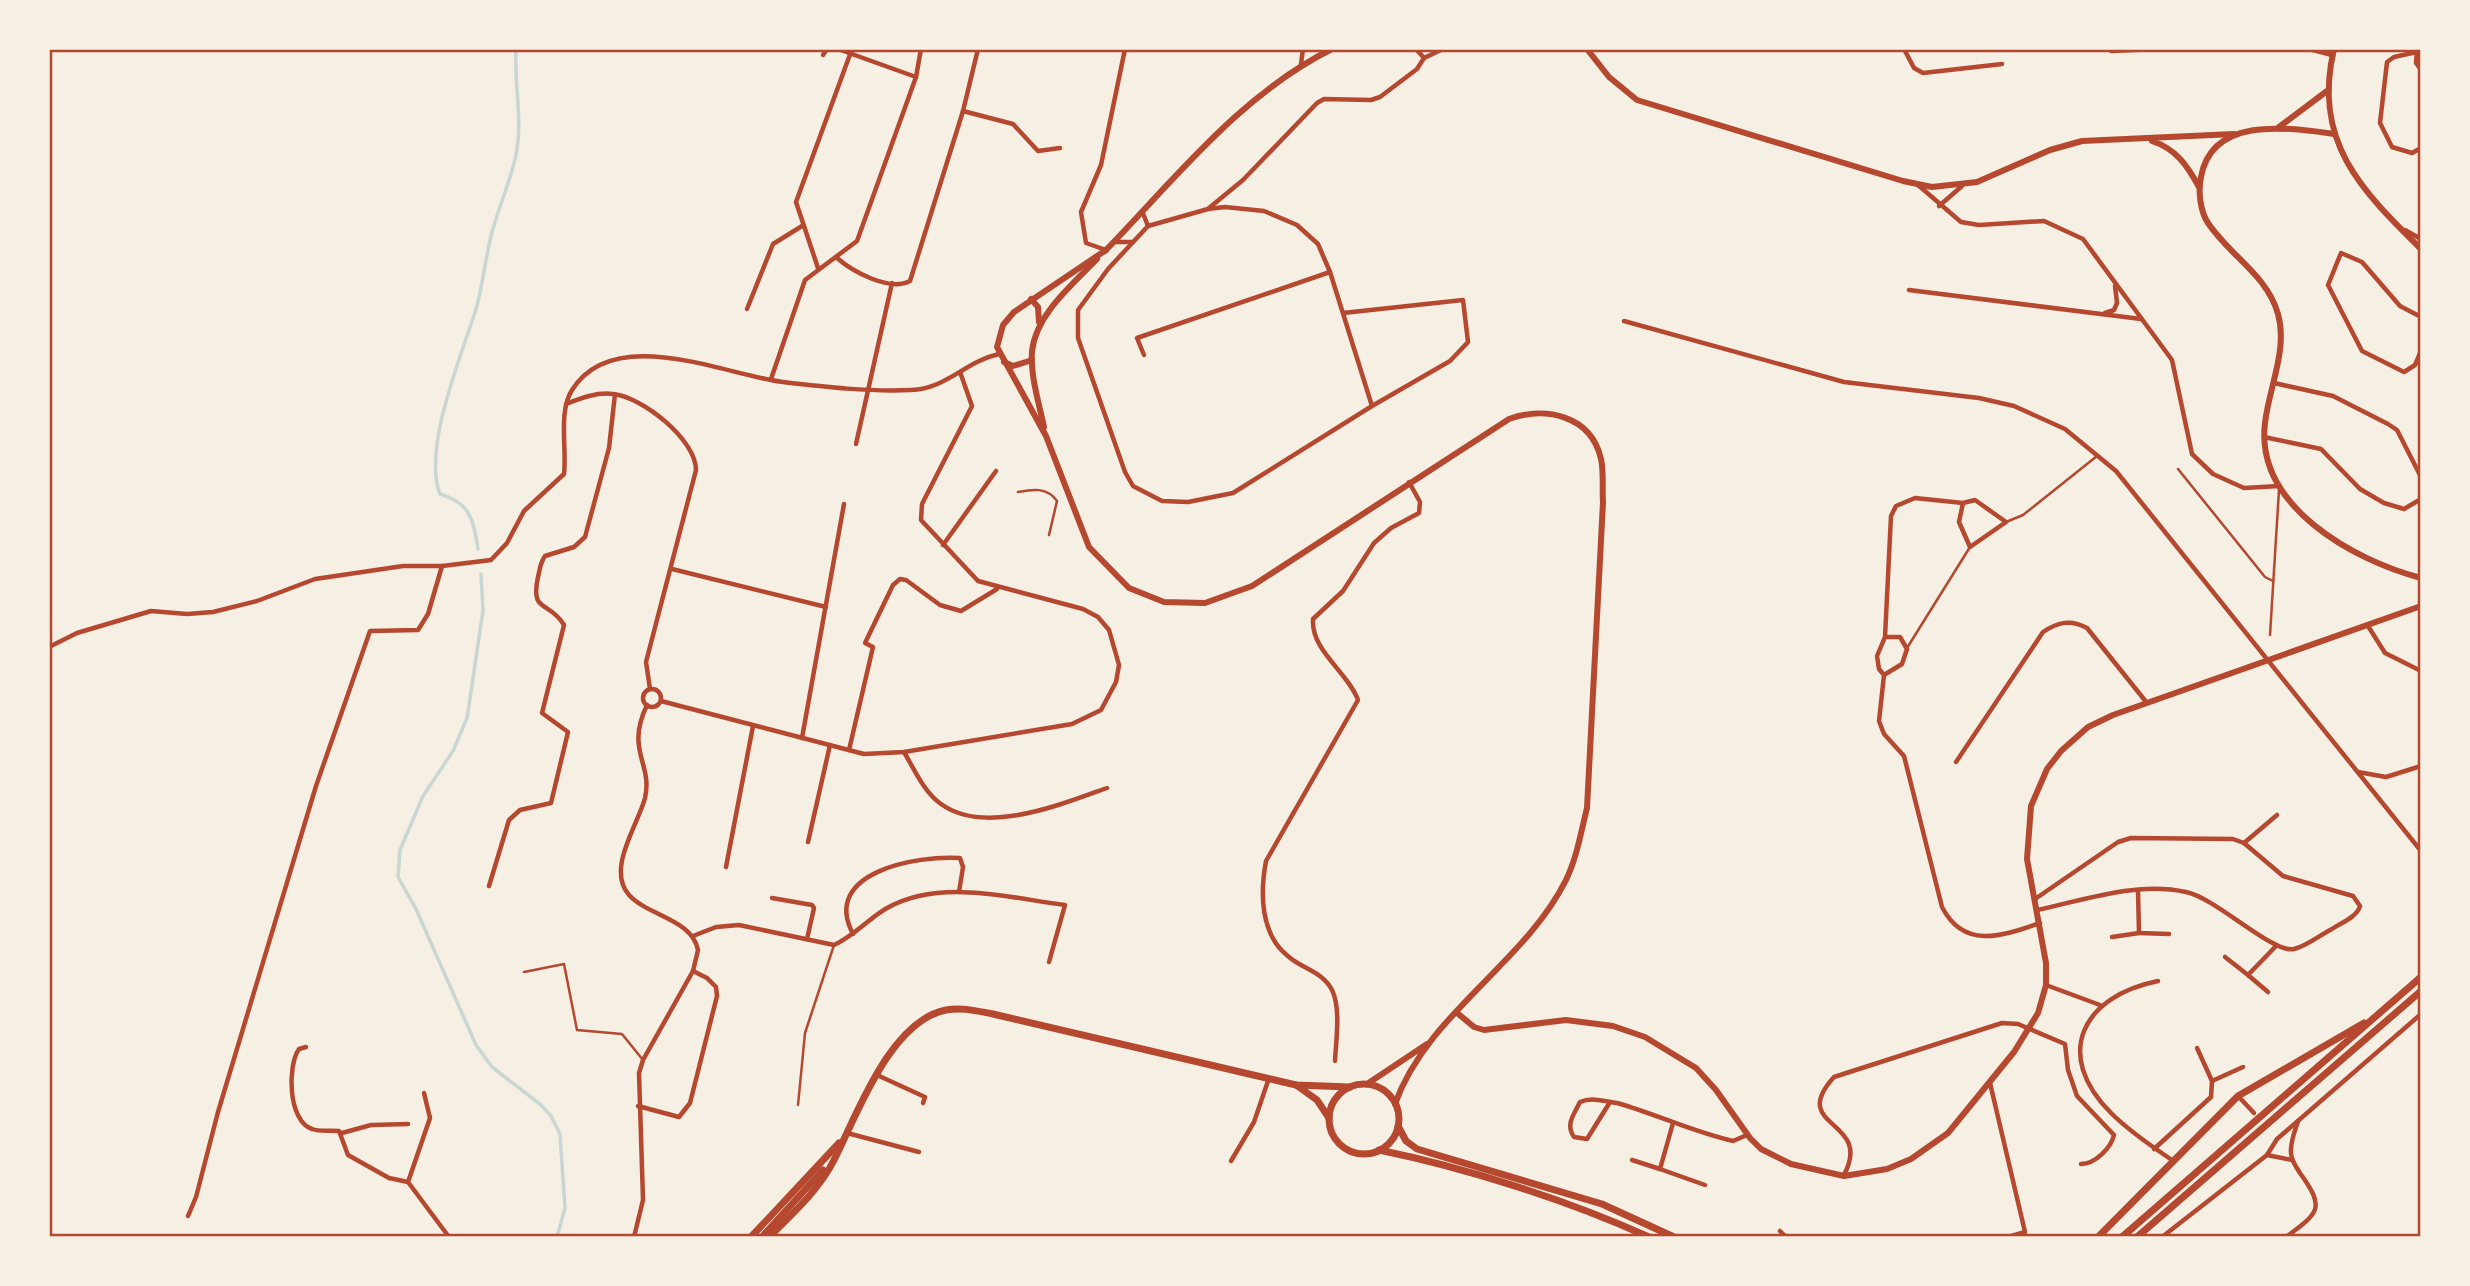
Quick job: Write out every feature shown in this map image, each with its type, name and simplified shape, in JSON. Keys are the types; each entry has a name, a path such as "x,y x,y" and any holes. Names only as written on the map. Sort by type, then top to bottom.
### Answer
{"main road":[{"path":"2122,1237 2421,977"},
{"path":"2137,1237 2421,991"},
{"path":"768,1237 819,1182 834,1160 887,1058 914,1027 943,1010 960,1008 1105,1038 1296,1084 1350,1087 1367,1084 1388,1094 1395,1104 1398,1126 1406,1142 1417,1149 1602,1204 1674,1237"},
{"path":"2098,1237 2238,1096 2374,1018"},
{"path":"1296,1084 1317,1100 1329,1118"},
{"path":"1350,1087 1335,1099 1329,1118 1330,1128 1341,1145 1359,1154 1379,1150 1413,1157 1596,1214 1648,1237"},
{"path":"1379,1150 1394,1136 1398,1126"},
{"path":"751,1237 786,1203 845,1135"},
{"path":"762,1237 815,1179 845,1135"}],"street":[{"path":"823,55 827,49"},
{"path":"838,49 852,51 916,76"},
{"path":"771,379 806,280 818,268 837,258 857,242 916,76 921,49"},
{"path":"837,258 850,269 892,283 904,284 912,275 963,111 978,49"},
{"path":"1106,250 1086,243 1082,212 1101,165 1125,49"},
{"path":"1301,64 1303,49"},
{"path":"1038,328 1058,301 1142,211 1246,107 1301,64 1332,49"},
{"path":"1416,49 1424,58"},
{"path":"1208,209 1243,180 1317,103 1324,99 1371,100 1380,97 1417,69 1424,58 1443,49"},
{"path":"1587,49 1609,76 1637,100 1918,185 1962,186 1993,177 2067,145 2113,138 2147,139 2234,134 2279,127 2335,134"},
{"path":"1904,49 1914,68 1923,73 2002,64"},
{"path":"2112,51 2157,49"},
{"path":"2309,49 2333,52 2327,91 2335,134 2349,168 2364,190 2421,249"},
{"path":"2421,70 2416,63 2417,50 2387,62 2380,123 2392,147 2413,153 2421,148"},
{"path":"818,268 796,202 852,51"},
{"path":"2279,127 2327,91"},
{"path":"963,111 1013,124 1038,151 1059,148"},
{"path":"2199,187 2203,164 2209,153 2234,134"},
{"path":"2147,139 2163,145 2185,162 2199,187 2206,220 2221,240 2263,282 2273,298 2282,337 2264,438 2270,467 2279,486 2295,510 2319,530 2356,550 2421,578"},
{"path":"1918,185 1939,206 1961,222 1979,225 2032,220 2063,228 2083,239 2172,360 2192,454 2213,474 2244,488 2279,486"},
{"path":"1939,206 1962,186"},
{"path":"1343,313 1463,300 1468,342 1461,352 1224,496 1188,502 1162,501 1133,486 1125,472 1078,338 1076,321 1078,310 1088,294 1148,226 1208,209 1238,208 1284,217 1309,233 1318,244 1330,272 1371,406"},
{"path":"1142,211 1148,226"},
{"path":"747,309 773,244 802,226"},
{"path":"2398,226 2421,239"},
{"path":"1113,242 1133,242"},
{"path":"1106,250 1031,299 1003,325 997,341 1000,357 1046,436 1089,547 1129,588 1164,602 1205,603 1252,586 1509,419 1527,413 1563,415 1581,426 1601,458 1603,502 1587,808 1578,847 1566,880 1540,920 1434,1038 1412,1066 1395,1104"},
{"path":"2421,317 2400,306 2361,262 2341,253 2328,285 2362,351 2404,372 2415,365 2421,351"},
{"path":"1144,355 1137,338 1330,272"},
{"path":"856,444 892,283"},
{"path":"2099,313 2113,310 2117,303 2115,285"},
{"path":"1909,290 2142,319"},
{"path":"1031,299 1040,313 1032,360 1046,436"},
{"path":"1623,321 1844,382 1979,397 2046,418 2116,471 2421,851"},
{"path":"49,648 77,633 151,611 187,614 213,612 257,601 315,579 403,566 442,566 491,560 507,543 524,511 564,474 566,404 573,389 592,370 625,358 669,357 771,379 867,388 930,388 977,361 1000,357 1013,366 1032,360"},
{"path":"647,705 661,701 864,754 904,752 1072,724 1101,710 1110,696 1119,665 1109,630 1098,617 1083,609 998,589 978,581 924,526 919,511 972,406 960,372"},
{"path":"2273,383 2333,396 2388,424 2397,430 2421,477"},
{"path":"566,404 592,395 615,394 633,399 666,423 686,443 695,458 696,470 646,662 650,689"},
{"path":"489,887 509,820 520,810 551,803 568,732 542,713 564,625 558,616 537,603 534,595 545,556 574,547 584,537 609,448 615,394"},
{"path":"2264,438 2326,451 2352,482 2384,503 2404,509 2421,499"},
{"path":"943,545 996,471"},
{"path":"1335,1060 1333,990 1313,971 1288,957 1272,937 1261,896 1262,880 1266,861 1358,700 1348,678 1318,643 1312,630 1313,619 1343,592 1374,543 1391,528 1419,513 1420,502 1409,482"},
{"path":"1884,674 1879,669 1877,656 1885,637 1890,526 1896,506 1915,498 1963,503 1975,500 2006,522 1970,547 1959,522 1963,503"},
{"path":"802,738 844,504"},
{"path":"188,1216 316,786 370,631 418,630 428,614 442,566"},
{"path":"672,569 826,607"},
{"path":"849,750 873,647 865,643 893,585 900,579 906,580 940,605 961,611 998,589"},
{"path":"1456,1012 1484,1030 1573,1020 1613,1026 1645,1037 1696,1068 1716,1090 1747,1135 1761,1149 1791,1164 1844,1176 1887,1169 1937,1143 2031,1028 2046,985 2040,923 2027,859 2027,831 2031,806 2047,769 2060,751 2088,727 2147,703 2421,606"},
{"path":"1956,762 2043,632 2061,622 2079,623 2087,628 2147,703"},
{"path":"2368,626 2385,653 2421,671"},
{"path":"1884,674 1902,664 1906,649 1900,637 1885,637"},
{"path":"1884,674 1879,721 1884,734 1904,756 1942,907 1950,922 1961,932 1989,936 2040,923"},
{"path":"650,689 659,692 661,701"},
{"path":"634,1237 643,1200 638,1080 643,1060 693,971 698,950 693,936 629,895 622,878 624,854 645,797 636,744 637,726 647,705 643,696 650,689"},
{"path":"726,867 753,726"},
{"path":"808,842 830,746"},
{"path":"904,752 932,796 941,804 966,815 983,817 1038,812 1107,788"},
{"path":"2357,772 2386,777 2421,766"},
{"path":"2244,843 2277,815"},
{"path":"2035,899 2108,848 2130,838 2168,841 2227,838 2244,843 2283,876 2353,896 2360,903 2357,913 2298,948 2287,950 2276,946 2212,902 2188,892 2138,891 2037,910"},
{"path":"853,934 845,919 845,908 853,891 864,879 887,867 924,858 960,858 963,867 959,892"},
{"path":"2138,891 2139,933"},
{"path":"693,936 716,927 740,925 834,945 888,907 943,892 959,892 1065,905 1049,962"},
{"path":"772,898 812,905 814,908 807,939"},
{"path":"2112,937 2139,933 2169,934"},
{"path":"2248,975 2276,946"},
{"path":"2225,957 2268,992"},
{"path":"638,1106 679,1117 690,1103 717,996 716,987 707,978 693,971"},
{"path":"2158,981 2121,992 2100,1005 2087,1023 2080,1042 2085,1070 2110,1113 2154,1149 2172,1160"},
{"path":"2046,985 2100,1005"},
{"path":"2162,1237 2267,1155 2277,1139 2421,1014"},
{"path":"1844,1176 1853,1153 1850,1142 1820,1111 1818,1103 1821,1093 1834,1077 2002,1023 2031,1028 2065,1044 2068,1070 2077,1096 2114,1135 2113,1142 2094,1161 2081,1164"},
{"path":"1367,1084 1434,1038"},
{"path":"306,1047 299,1049 292,1059 290,1071 292,1096 301,1118 312,1129 342,1133 371,1125 408,1124"},
{"path":"2154,1149 2211,1097 2211,1081 2197,1048"},
{"path":"2211,1081 2243,1067"},
{"path":"877,1075 925,1097 923,1103"},
{"path":"1231,1161 1254,1122 1269,1077"},
{"path":"1989,1082 2025,1231 2008,1237"},
{"path":"408,1182 430,1118 424,1093"},
{"path":"2238,1096 2254,1113"},
{"path":"1610,1102 1587,1139 1574,1138 1570,1128 1571,1121 1580,1102 1589,1099 1610,1102 1656,1114 1673,1123 1733,1141 1747,1135"},
{"path":"2286,1237 2305,1223 2317,1208 2317,1195 2292,1160 2292,1140 2298,1121"},
{"path":"1660,1169 1673,1123"},
{"path":"342,1133 348,1155 389,1178 408,1182 449,1237"},
{"path":"2272,1133 2277,1139"},
{"path":"845,1135 919,1152"},
{"path":"2267,1155 2292,1160"},
{"path":"1632,1160 1704,1185"},
{"path":"1780,1231 1786,1237"}],"lane":[{"path":"2006,522 2023,515 2098,455"},
{"path":"2178,469 2265,577 2273,581"},
{"path":"2270,635 2279,486"},
{"path":"1018,492 1042,490 1052,494 1057,501 1049,535"},
{"path":"1906,649 1970,547"},
{"path":"798,1105 805,1033 834,945"},
{"path":"524,972 564,964 577,1030 622,1034 643,1060"}],"waterway":[{"path":"478,549 469,514 458,502 440,494 436,475 436,452 446,402 476,309 491,236 516,155 519,128 516,49"},
{"path":"481,574 483,611 467,718 453,751 423,796 400,850 398,877 416,909 476,1045 492,1067 541,1105 551,1116 560,1134 565,1208 557,1237"}]}
